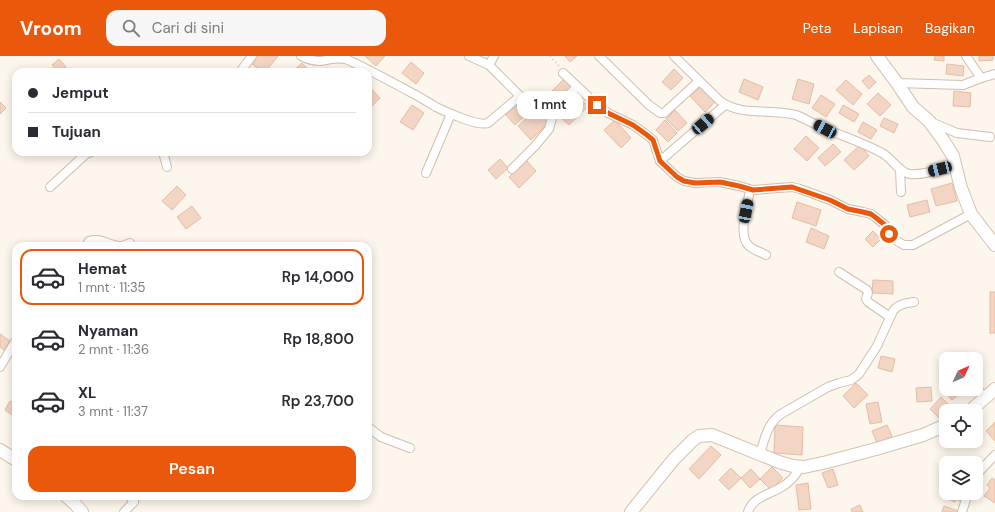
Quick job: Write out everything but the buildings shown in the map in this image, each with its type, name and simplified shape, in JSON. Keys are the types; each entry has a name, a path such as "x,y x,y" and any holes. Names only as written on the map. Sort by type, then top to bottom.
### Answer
{"street":[{"path":"243,68 252,56"},
{"path":"301,56 311,60 320,61 332,57 346,59 364,68"},
{"path":"469,56 489,65 520,96 553,110"},
{"path":"489,65 494,56"},
{"path":"599,56 649,105 660,113 664,113 699,81"},
{"path":"674,56 725,105 736,109 781,112 806,119 825,129 862,143 882,153 889,157 904,173 915,175 955,165"},
{"path":"877,56 913,107 929,121 953,156 961,188 971,214 995,245"},
{"path":"966,56 980,78"},
{"path":"372,72 451,114 485,125 520,96"},
{"path":"563,73 577,88 597,105 608,113 633,125 653,140 660,161 677,177 684,181 695,183 720,182 750,190 792,187 830,200 848,209 867,213 875,217 885,225 892,238 904,245 913,245 971,214"},
{"path":"897,83 963,85 995,74"},
{"path":"512,169 535,146 549,129 553,110 577,88"},
{"path":"660,161 725,105"},
{"path":"426,173 451,114"},
{"path":"929,121 957,133 990,137"},
{"path":"50,187 84,156"},
{"path":"164,156 167,167"},
{"path":"900,168 901,192"},
{"path":"750,190 744,221 743,236 749,246 766,255"},
{"path":"88,242 93,240 106,242"},
{"path":"838,272 867,290 868,293 866,299 868,302 890,317"},
{"path":"760,454 770,425 776,417 828,387 851,380 859,374 877,346 895,308 903,304 914,302"},
{"path":"0,367 12,347"},
{"path":"978,404 995,389"},
{"path":"630,512 674,459 699,436 712,435 779,462 800,467 876,449 923,435 939,428"},
{"path":"372,430 381,437 410,448"},
{"path":"0,450 12,458"},
{"path":"983,468 995,455"},
{"path":"748,512 751,504 756,500 787,484 797,473 800,467"},
{"path":"71,500 82,512"},
{"path":"124,512 134,502 132,500"},
{"path":"962,512 966,500"}],"path":[{"path":"550,56 557,63 563,73"}],"route":[{"path":"597,105 608,113 633,125 653,140 660,161 677,177 684,181 695,183 720,182 739,186 748,190 792,187 830,200 848,209 871,214 885,225 889,234"}]}
